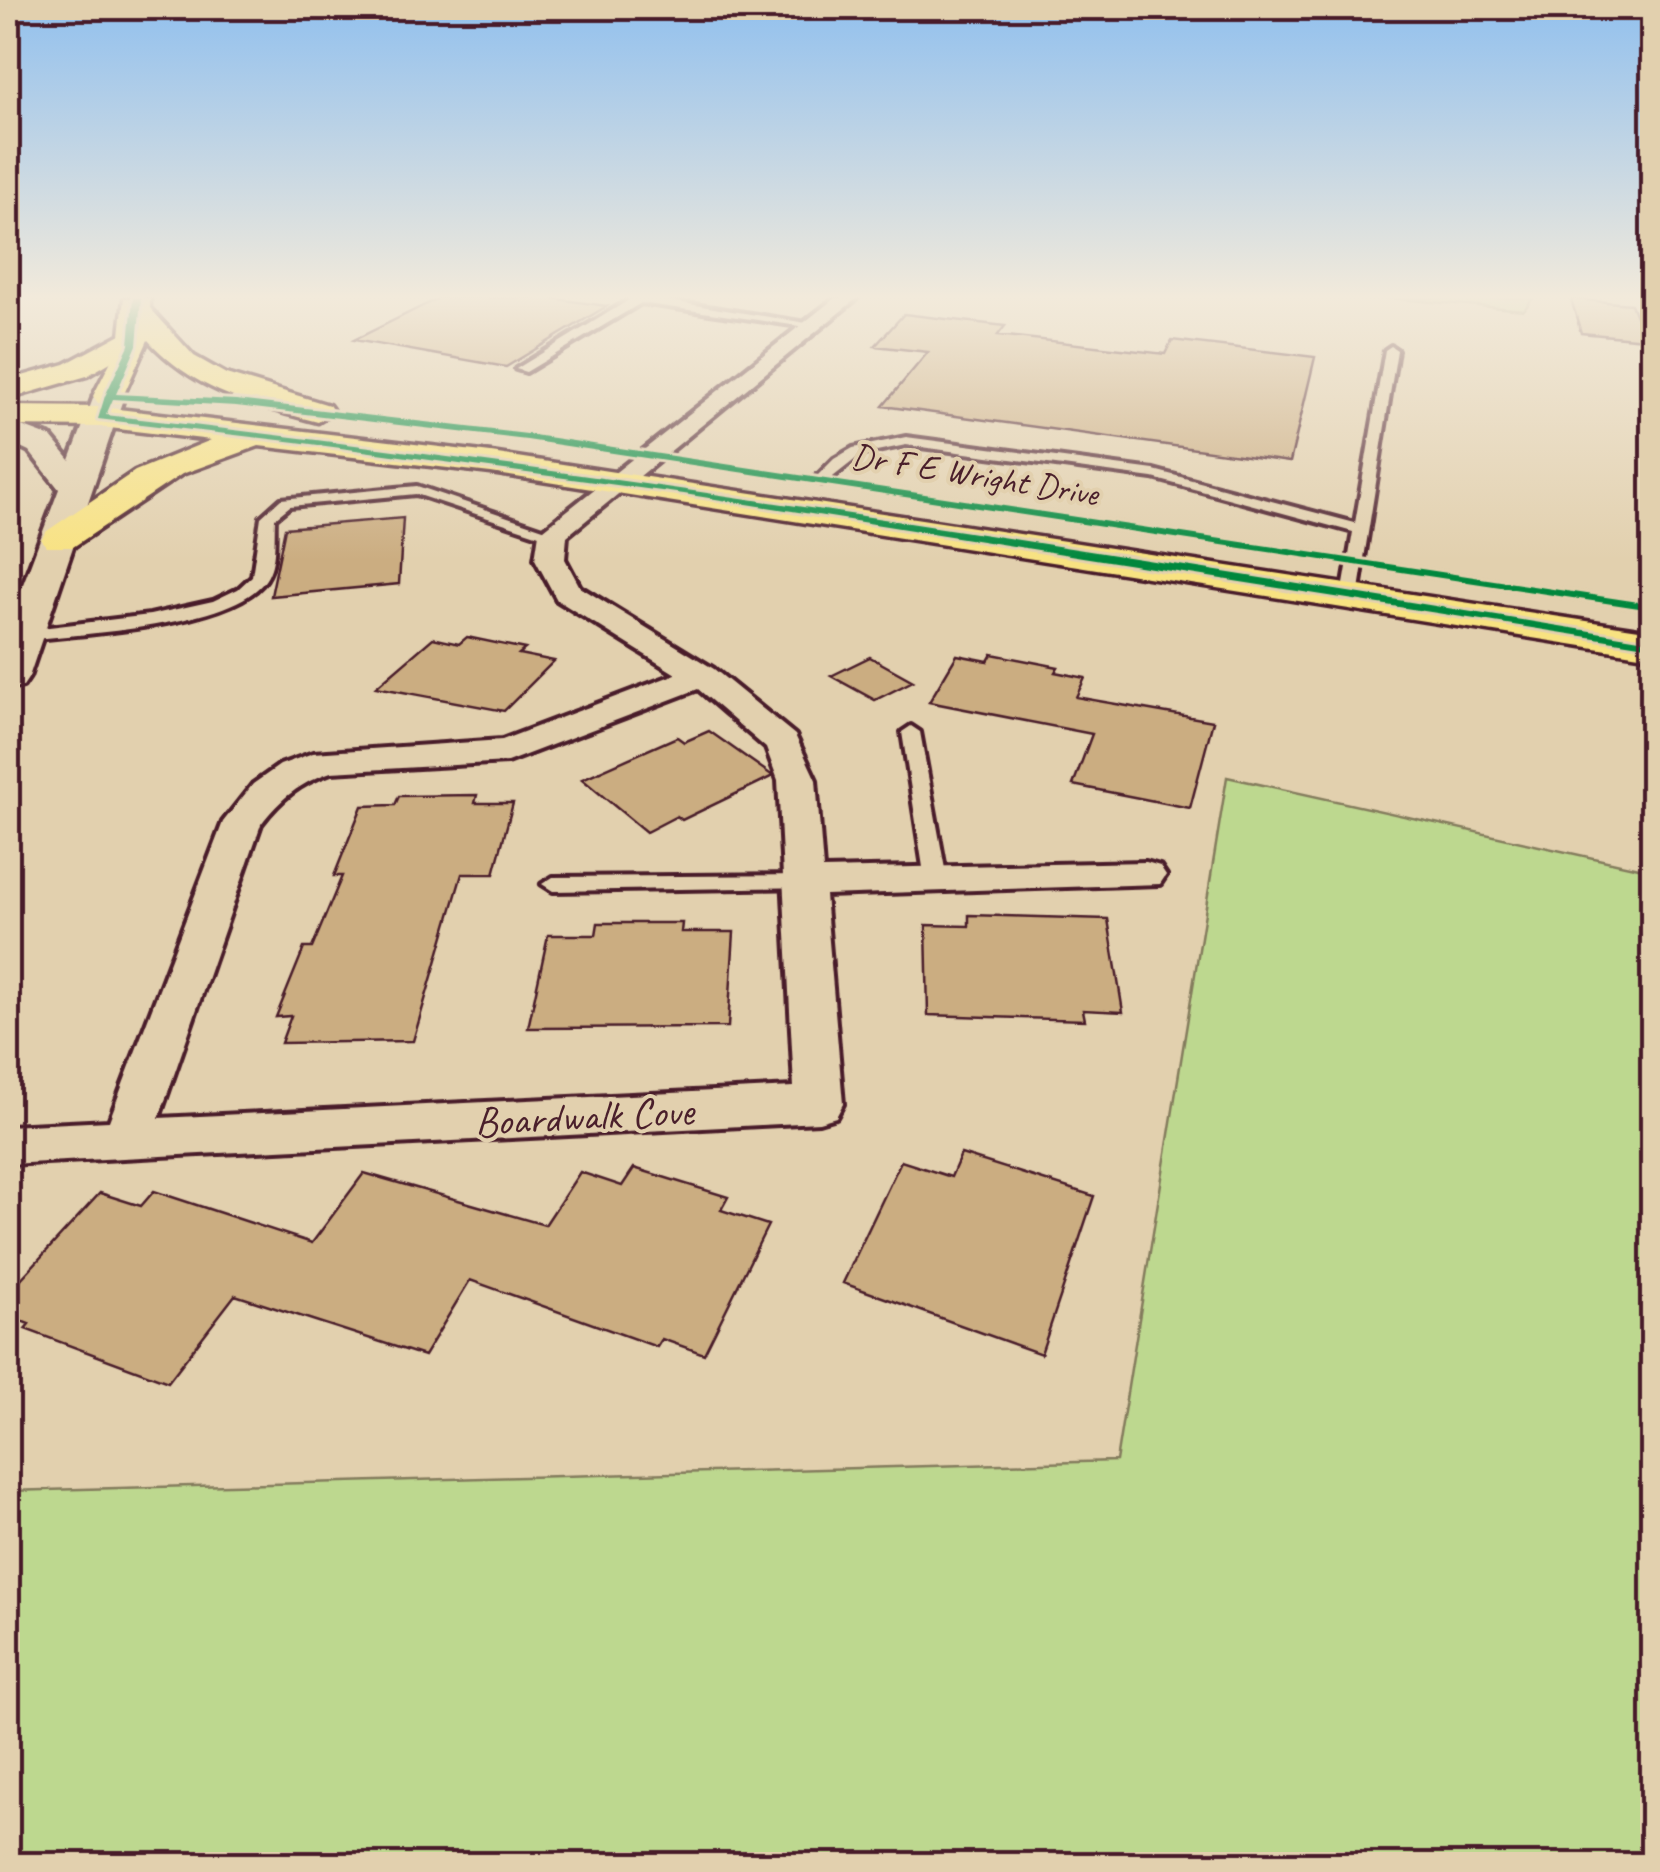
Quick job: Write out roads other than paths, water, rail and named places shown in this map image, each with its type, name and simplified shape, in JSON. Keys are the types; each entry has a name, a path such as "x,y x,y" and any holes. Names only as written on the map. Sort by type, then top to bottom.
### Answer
{"main road":[{"path":"105,407 112,385"},
{"path":"232,385 318,412"},
{"name":"Dr F E Wright Drive","path":"8,390 105,407 318,412 633,468 819,481 1652,606"},
{"path":"8,416 105,407 281,436 633,468 1356,562 1652,644"},
{"path":"60,539 170,464 218,446 281,436"}],"street":[{"path":"553,535 736,385"},
{"path":"8,677 105,407"},
{"path":"8,430 40,444 77,490"},
{"name":"Boardwalk Cove","path":"8,1145 818,1104 798,780 782,743 702,676 568,593 550,559 553,535"},
{"path":"127,1138 242,822 266,792 293,773 326,760 508,751 702,676"},
{"path":"805,882 1146,874"}],"lane":[{"path":"819,481 841,457 872,444 906,442 1154,474 1356,562 1385,385"},
{"path":"24,635 180,616 241,596 260,576 268,517 286,502 417,490 553,535"},
{"path":"911,732 936,880"},
{"path":"553,884 805,882"}]}
